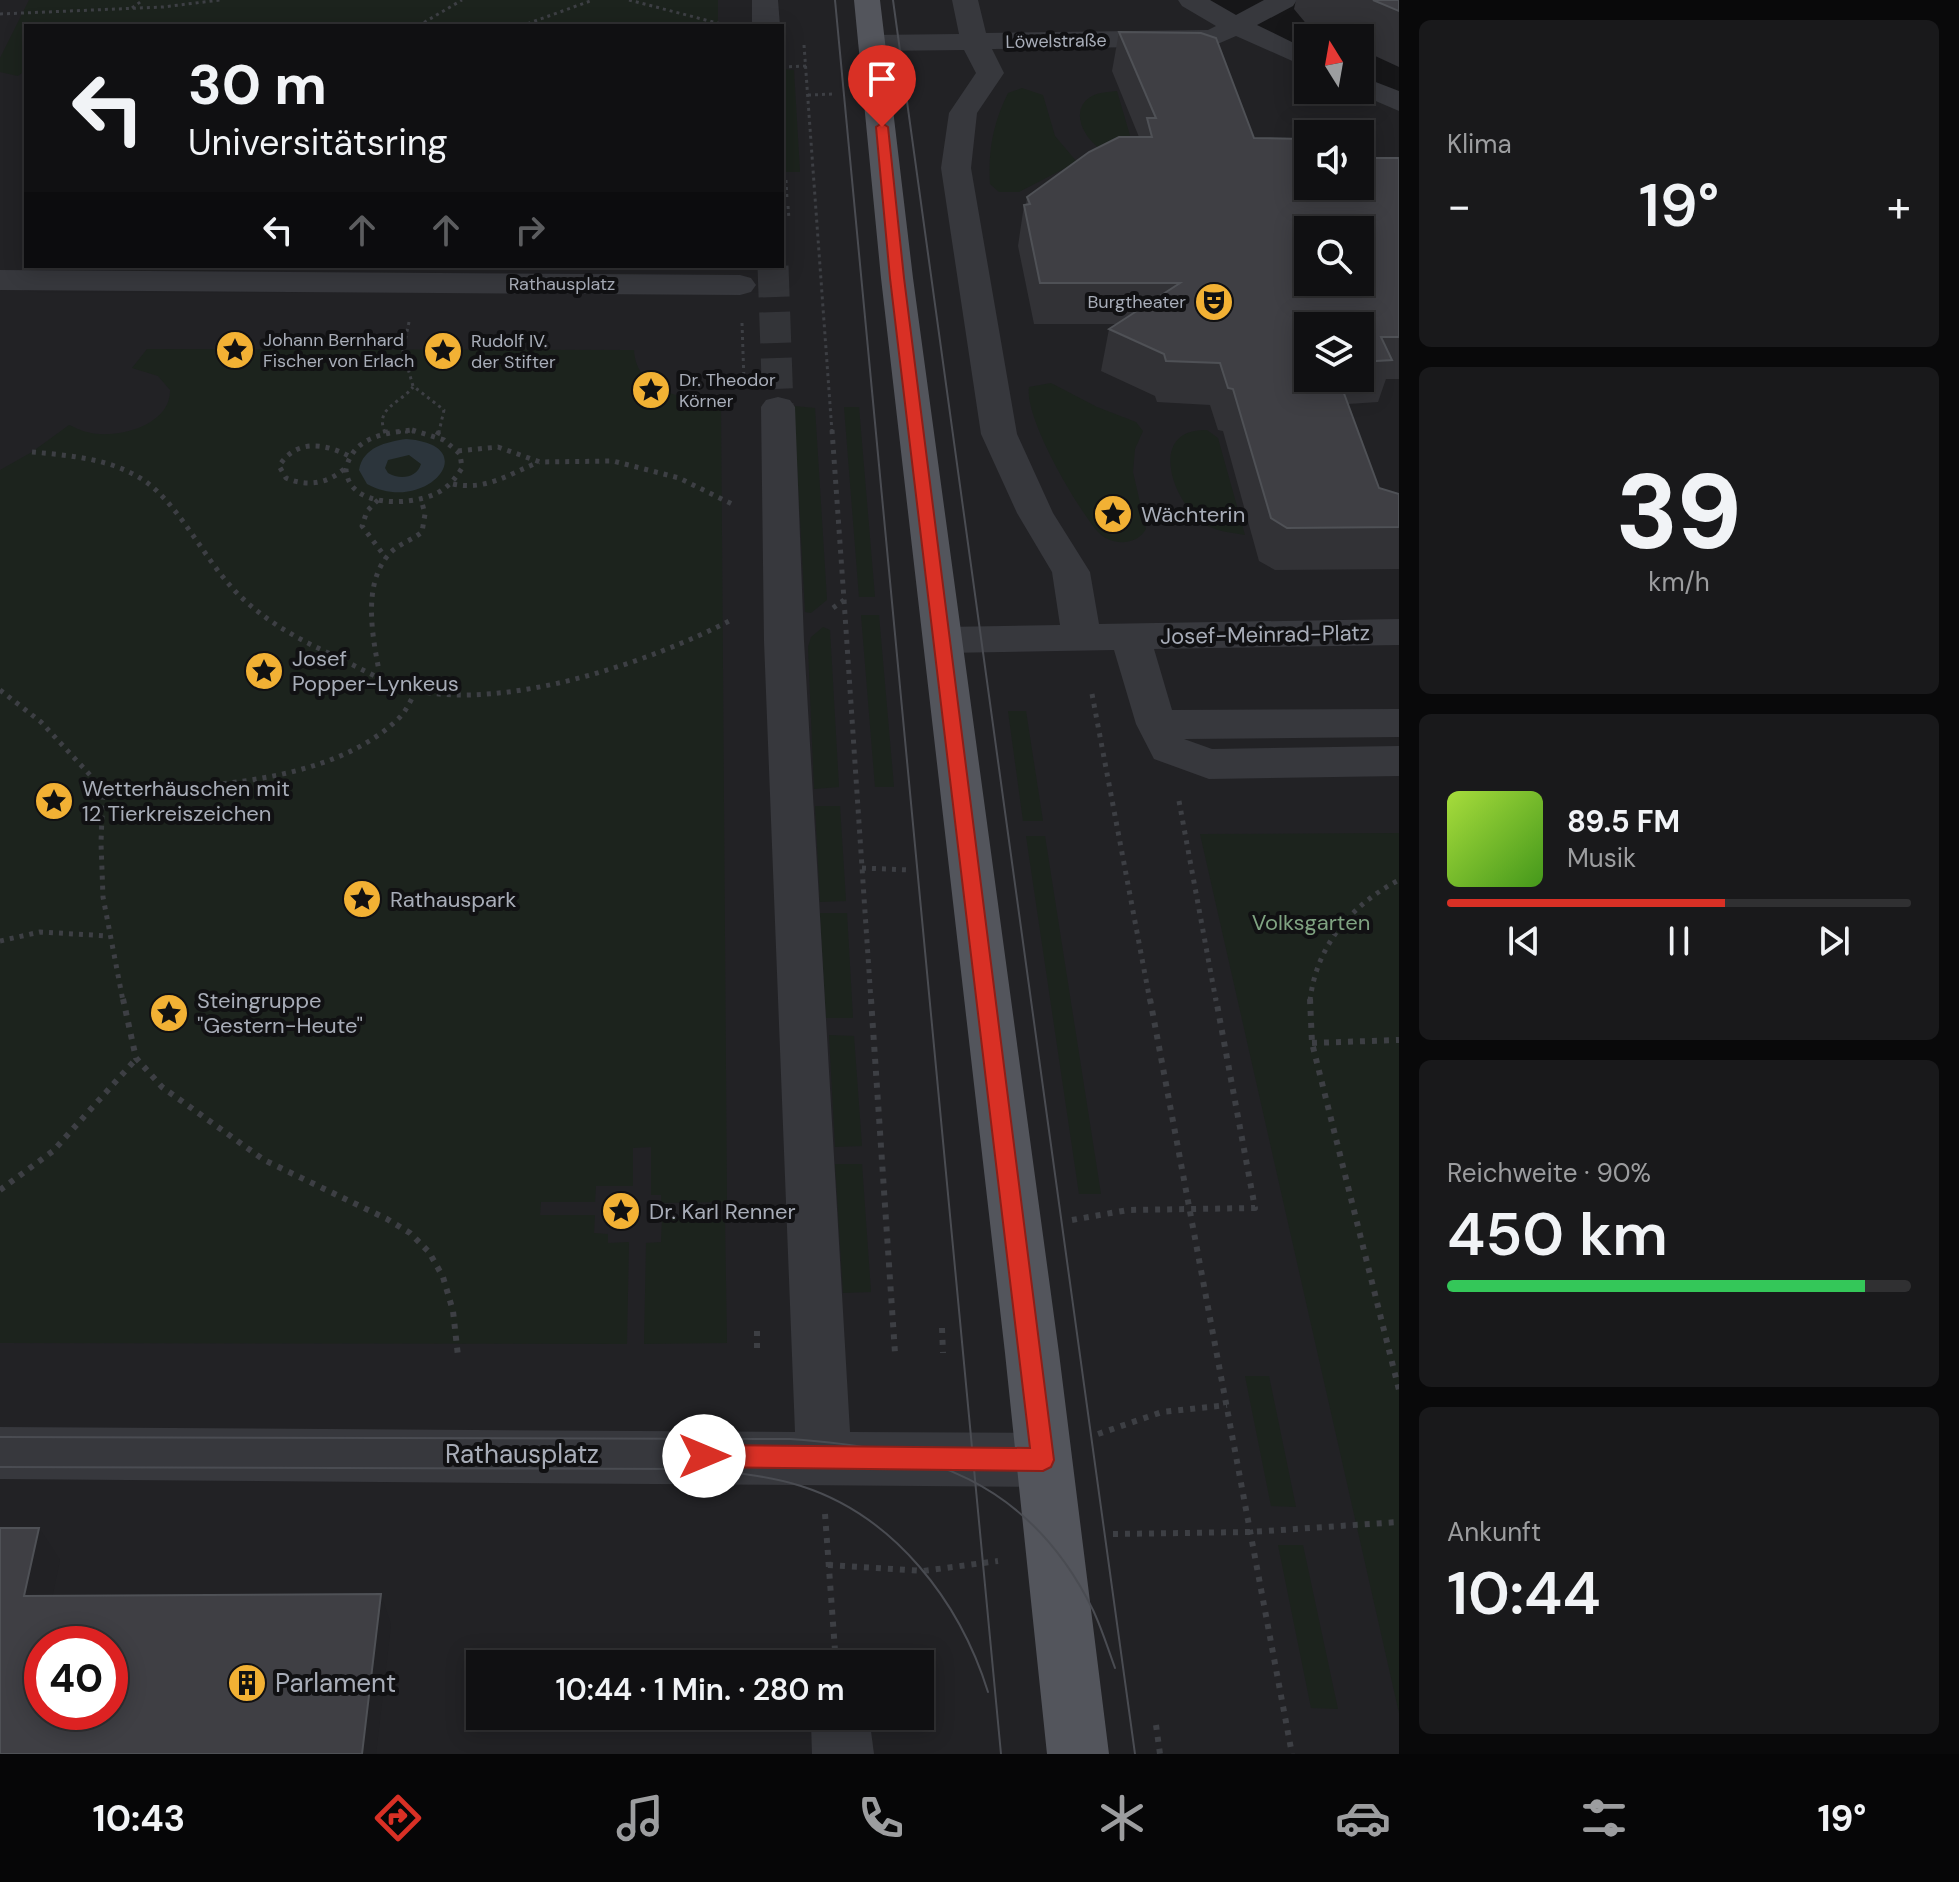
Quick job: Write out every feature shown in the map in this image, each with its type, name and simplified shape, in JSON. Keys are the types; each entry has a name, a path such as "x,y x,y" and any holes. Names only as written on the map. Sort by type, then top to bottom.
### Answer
{"main road":[{"path":"867,0 897,278 944,640 1078,1754"}],"street":[{"path":"765,0 766,24"},
{"path":"965,0 974,42 990,73 963,113 956,168 999,434 1035,513 1071,572 1081,636"},
{"path":"1191,0 1294,53"},
{"name":"Löwelstraße","path":"872,43 1213,38 1284,0"},
{"path":"1374,90 1399,102"},
{"name":"Rathausplatz","path":"0,280 740,285"},
{"path":"778,407 784,641 824,1457"},
{"name":"Josef-Meinrad-Platz","path":"944,640 1399,632"},
{"name":"Josef-Meinrad-Platz","path":"1130,636 1162,736"},
{"path":"1162,736 1399,723"},
{"path":"1162,736 1209,764 1399,761"},
{"name":"Rathausplatz","path":"0,1453 1043,1460"}],"path":[{"path":"132,9 143,0"},
{"path":"0,14 132,9 220,0"},
{"path":"421,24 462,0"},
{"path":"527,24 593,0"},
{"path":"629,0 721,24"},
{"path":"804,40 895,1353"},
{"path":"784,67 806,66"},
{"path":"808,95 838,94"},
{"path":"784,199 787,199 786,180"},
{"path":"788,206 789,219"},
{"path":"386,433 382,427 382,415 392,403 412,391 403,351 417,283"},
{"path":"413,386 444,407 446,421 437,435"},
{"path":"344,469 347,481 357,492 392,503 440,493 453,484 461,471 462,457 454,445 437,435 412,430 386,433 364,442 349,456 344,469 334,479 302,484 286,478 279,466 294,450 310,445 325,445 349,456"},
{"path":"458,451 498,447 540,462"},
{"path":"32,452 81,456 126,470 159,493 212,566 246,602 279,629 416,691 510,689 584,677 687,644 737,617"},
{"path":"453,484 472,486 496,483 540,462 586,459 646,468 690,483 736,506"},
{"path":"380,677 374,639 375,591 386,558 417,538 425,526 427,518 421,499"},
{"path":"378,500 365,514 362,528 366,536 380,546 386,558"},
{"path":"784,641 844,600"},
{"path":"0,690 41,722 103,789 99,845 109,936 136,1059 161,1085 248,1152 416,1234 442,1269 455,1312 458,1356"},
{"path":"103,789 186,788 274,776 371,738 401,716 416,691"},
{"path":"1094,704 1292,1754"},
{"path":"1016,1231 1128,1210 1255,1208 1162,736"},
{"path":"862,868 910,870"},
{"path":"1399,880 1377,890 1345,921 1320,959 1310,997 1312,1043 1399,1390"},
{"path":"0,941 13,936 60,930 109,936"},
{"path":"1312,1043 1399,1040"},
{"path":"0,1190 53,1151 136,1059"},
{"path":"942,1328 943,1353"},
{"path":"1043,1460 1092,1436 1162,1412 1227,1405"},
{"path":"824,1457 835,1650"},
{"path":"1251,1532 1399,1522"},
{"path":"1156,1725 1160,1754"}],"shaded area":[{"path":"0,0 1184,0 1294,51 1294,104 1374,104 1374,94 1399,101 1399,1754 0,1754"},
{"path":"406,439 430,444 442,453 445,464 439,476 409,491 389,492 367,484 359,470 365,456 383,444","holes":["409,455 421,464 412,475 403,477 388,473 385,468 388,460"]}],"green space":[{"path":"29,0 718,0 718,24 24,24 24,72 18,76 0,72 0,58"},
{"path":"784,69 794,70 800,172 784,172"},
{"path":"1022,88 1043,95 1055,136 1077,162 1019,192 999,192 990,184 993,137 1008,93"},
{"path":"1117,91 1136,156 1114,155 1095,145 1080,119 1084,103 1092,96"},
{"name":"Rathauspark","path":"147,349 634,350 637,364 654,385 679,396 721,402 727,1202 661,1203 661,1195 651,1195 651,1147 633,1148 633,1186 596,1186 595,1202 541,1202 540,1215 595,1215 594,1233 608,1234 608,1243 629,1242 627,1344 0,1343 0,470 32,452 69,425 87,432 112,434 139,428 152,421 168,402 170,390 158,376 132,368"},
{"path":"1051,383 1097,407 1136,422 1143,431 1135,449 1133,472 1146,529 1137,539 1117,542 1103,537 1066,484 1043,440 1030,401 1029,387"},
{"path":"794,406 815,408 827,600 811,613 805,612"},
{"path":"844,407 859,407 875,597 859,597"},
{"path":"1207,430 1218,438 1245,535 1208,526 1184,503 1176,487 1171,454 1176,441 1188,433"},
{"path":"861,615 879,615 894,787 875,787"},
{"path":"823,627 830,630 839,787 814,789 808,647 811,637"},
{"path":"1008,711 1026,711 1043,821 1023,821"},
{"path":"815,806 840,806 846,901 820,902"},
{"name":"Volksgarten","path":"1399,833 1399,1713 1200,834"},
{"path":"1026,836 1045,836 1101,1194 1079,1194"},
{"path":"820,913 847,913 853,1018 826,1018"},
{"path":"829,1035 854,1036 862,1146 835,1147"},
{"path":"835,1164 862,1164 871,1292 843,1293"},
{"path":"725,1217 727,1343 644,1344 646,1243 661,1242 662,1218"},
{"path":"1245,1376 1269,1376 1296,1507 1271,1506"},
{"path":"1278,1545 1303,1545 1338,1709 1311,1708"}],"building":[{"path":"1373,0 1399,0 1399,11"},
{"name":"Burgtheater","path":"1119,32 1201,33 1216,38 1254,138 1294,139 1294,200 1374,200 1374,158 1399,158 1399,337 1381,337 1392,360 1374,361 1374,312 1294,312 1294,392 1343,392 1379,488 1399,494 1399,527 1287,528 1271,518 1233,389 1228,388 1220,363 1166,361 1164,354 1109,329 1180,283 1040,283 1024,205 1030,204 1027,197 1089,152 1119,137 1152,137 1147,118 1156,118"},
{"name":"Parlament","path":"0,1528 39,1528 24,1596 381,1594 362,1754 0,1754"}],"tunnel":[{"path":"773,268 778,407"}],"tram line":[{"path":"835,0 975,1483"},
{"path":"893,0 1135,1754"},
{"path":"0,1437 790,1439 886,1451 929,1463 975,1483"},
{"path":"0,1467 692,1469 774,1479 835,1500 866,1518 894,1541 919,1566 941,1595 976,1659 988,1692"},
{"path":"975,1483 1005,1501 1038,1530 1067,1566 1093,1610 1115,1668"},
{"path":"975,1483 1001,1754"}],"place":[{"name":"Burgtheater","path":"1214,302"},
{"name":"Johann Bernhard Fischer von Erlach","path":"235,350"},
{"name":"Rudolf IV. der Stifter","path":"443,351"},
{"name":"Dr. Theodor Körner","path":"651,390"},
{"name":"Wächterin","path":"1113,514"},
{"name":"Josef Popper-Lynkeus","path":"264,671"},
{"name":"Wetterhäuschen mit 12 Tierkreiszeichen","path":"54,801"},
{"name":"Rathauspark","path":"362,899"},
{"name":"Steingruppe \"Gestern-Heute\"","path":"169,1013"},
{"name":"Dr. Karl Renner","path":"621,1211"},
{"name":"Parlament","path":"247,1683"}],"route":[{"path":"704,1456 1043,1460 948,671 897,278 882,127"}]}
